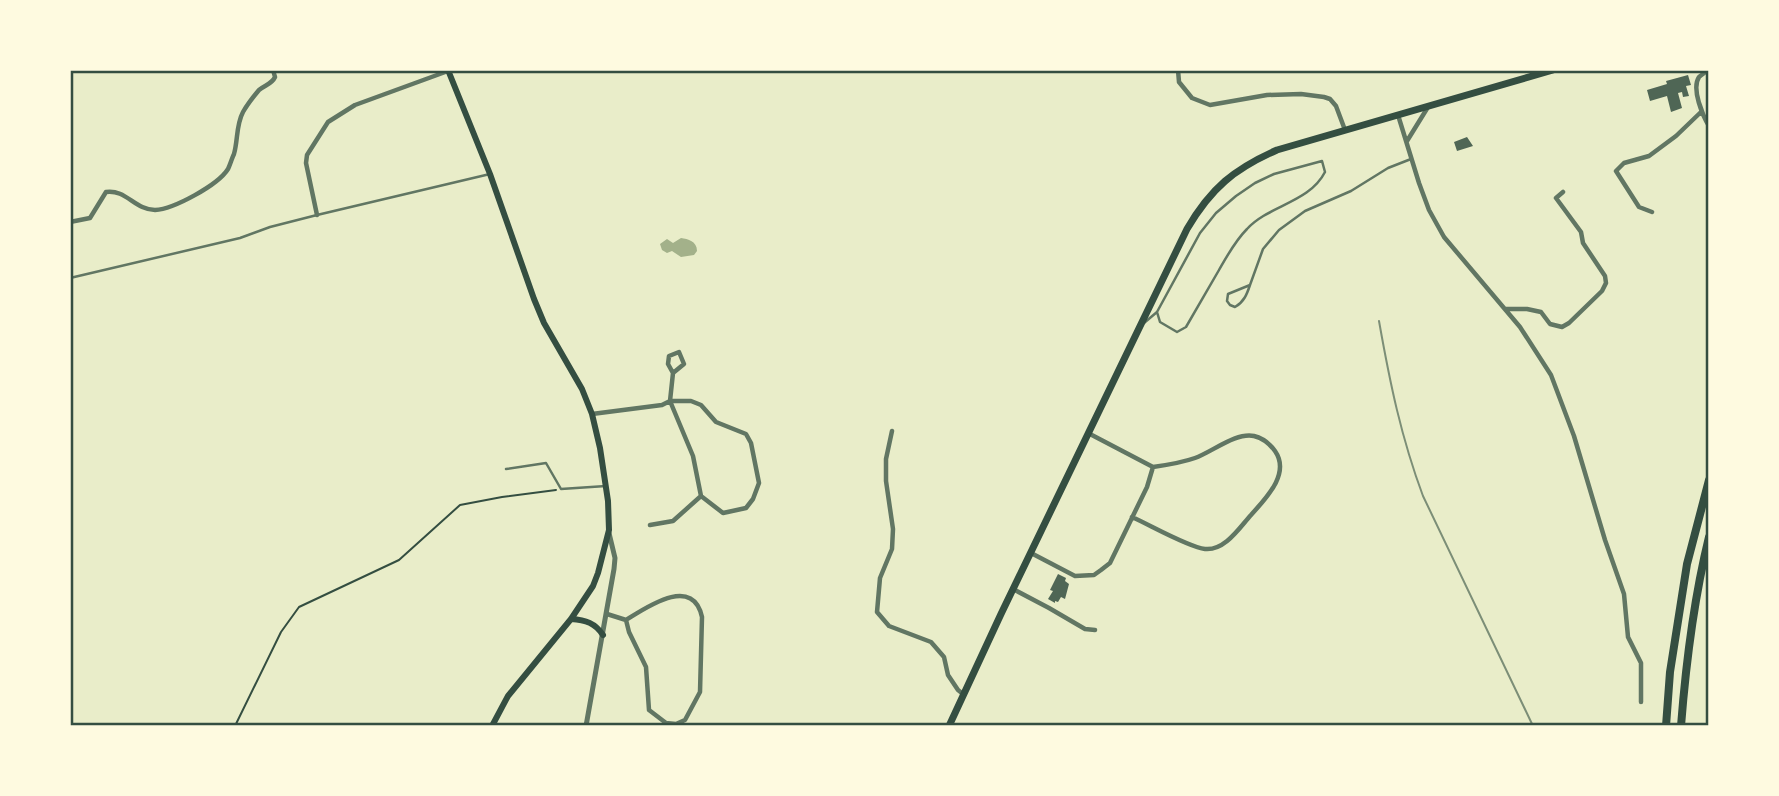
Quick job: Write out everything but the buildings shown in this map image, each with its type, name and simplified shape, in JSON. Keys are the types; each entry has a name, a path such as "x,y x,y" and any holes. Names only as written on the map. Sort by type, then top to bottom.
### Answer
{"highway":[{"path":"1666,726 1670,673 1687,564 1709,480"},
{"path":"1681,726 1685,672 1702,563 1709,537"}],"main road":[{"path":"949,726 1188,226 1208,198 1239,169 1277,150 1553,70"},
{"path":"448,71 490,174 544,323 582,389 592,414 607,485 608,530 598,573 583,603 508,696 492,726"},
{"path":"571,619 592,623 603,635"}],"street":[{"path":"70,222 90,218 106,192 124,194 136,204 150,210 186,199 212,186 228,169 243,113 261,89 274,81 273,70"},
{"path":"1178,70 1179,82 1192,98 1210,105 1267,95 1301,94 1324,97 1336,106 1345,130"},
{"path":"1708,70 1699,77 1696,85 1701,112 1709,126"},
{"path":"317,215 306,163 307,155 328,122 355,105 448,71"},
{"path":"1406,142 1428,106"},
{"path":"1652,212 1639,207 1616,171 1625,163 1649,156 1676,136 1701,112"},
{"path":"1398,114 1429,210 1444,237 1520,327 1551,375 1574,436 1624,594 1628,636 1640,663 1641,702"},
{"path":"1505,309 1541,312 1550,324 1562,327 1578,315 1602,291 1606,283 1605,276 1583,243 1581,232 1556,198 1563,192"},
{"path":"592,414 662,405 670,401 691,401 701,405 716,422 746,434 751,443 759,482 754,499 746,508 723,513 701,496 693,456 670,401 673,373"},
{"path":"892,431 886,459 886,481 894,529 892,549 880,578 877,612 889,626 931,642 944,657 948,675 963,694"},
{"path":"1088,433 1153,467 1192,459 1241,436 1264,440 1273,447 1280,460 1278,478 1269,494 1228,540 1219,546 1207,549 1132,517"},
{"path":"1031,553 1075,576 1094,575 1110,563 1147,487 1153,467"},
{"path":"650,525 673,520 701,496"},
{"path":"586,726 615,558 608,530"},
{"path":"1013,589 1085,629 1095,630"},
{"path":"607,614 626,620 659,600 676,596 691,599 701,609 700,692 685,719 677,724 666,723 649,710 646,667 626,620"}],"lane":[{"path":"1251,285 1228,294 1227,301 1230,305 1235,307 1246,297 1251,285 1263,249 1279,230 1305,211 1351,191 1388,167 1411,159"},
{"path":"1139,327 1157,312 1200,233 1216,212 1255,183 1274,174 1322,161 1325,172 1322,179 1308,192 1248,227 1235,243 1186,327 1177,332 1160,322 1157,312"},
{"path":"70,278 490,174"},
{"path":"506,469 546,463 561,489 607,485"}],"path":[{"path":"235,726 281,632 299,607 400,560 460,505 561,489"}],"shaded area":[{"path":"681,238 694,243 697,251 694,255 681,257 672,251 667,253 662,250 660,244 667,239 673,243"}],"railway":[{"path":"1379,321 1397,410 1423,496 1533,726"}]}
